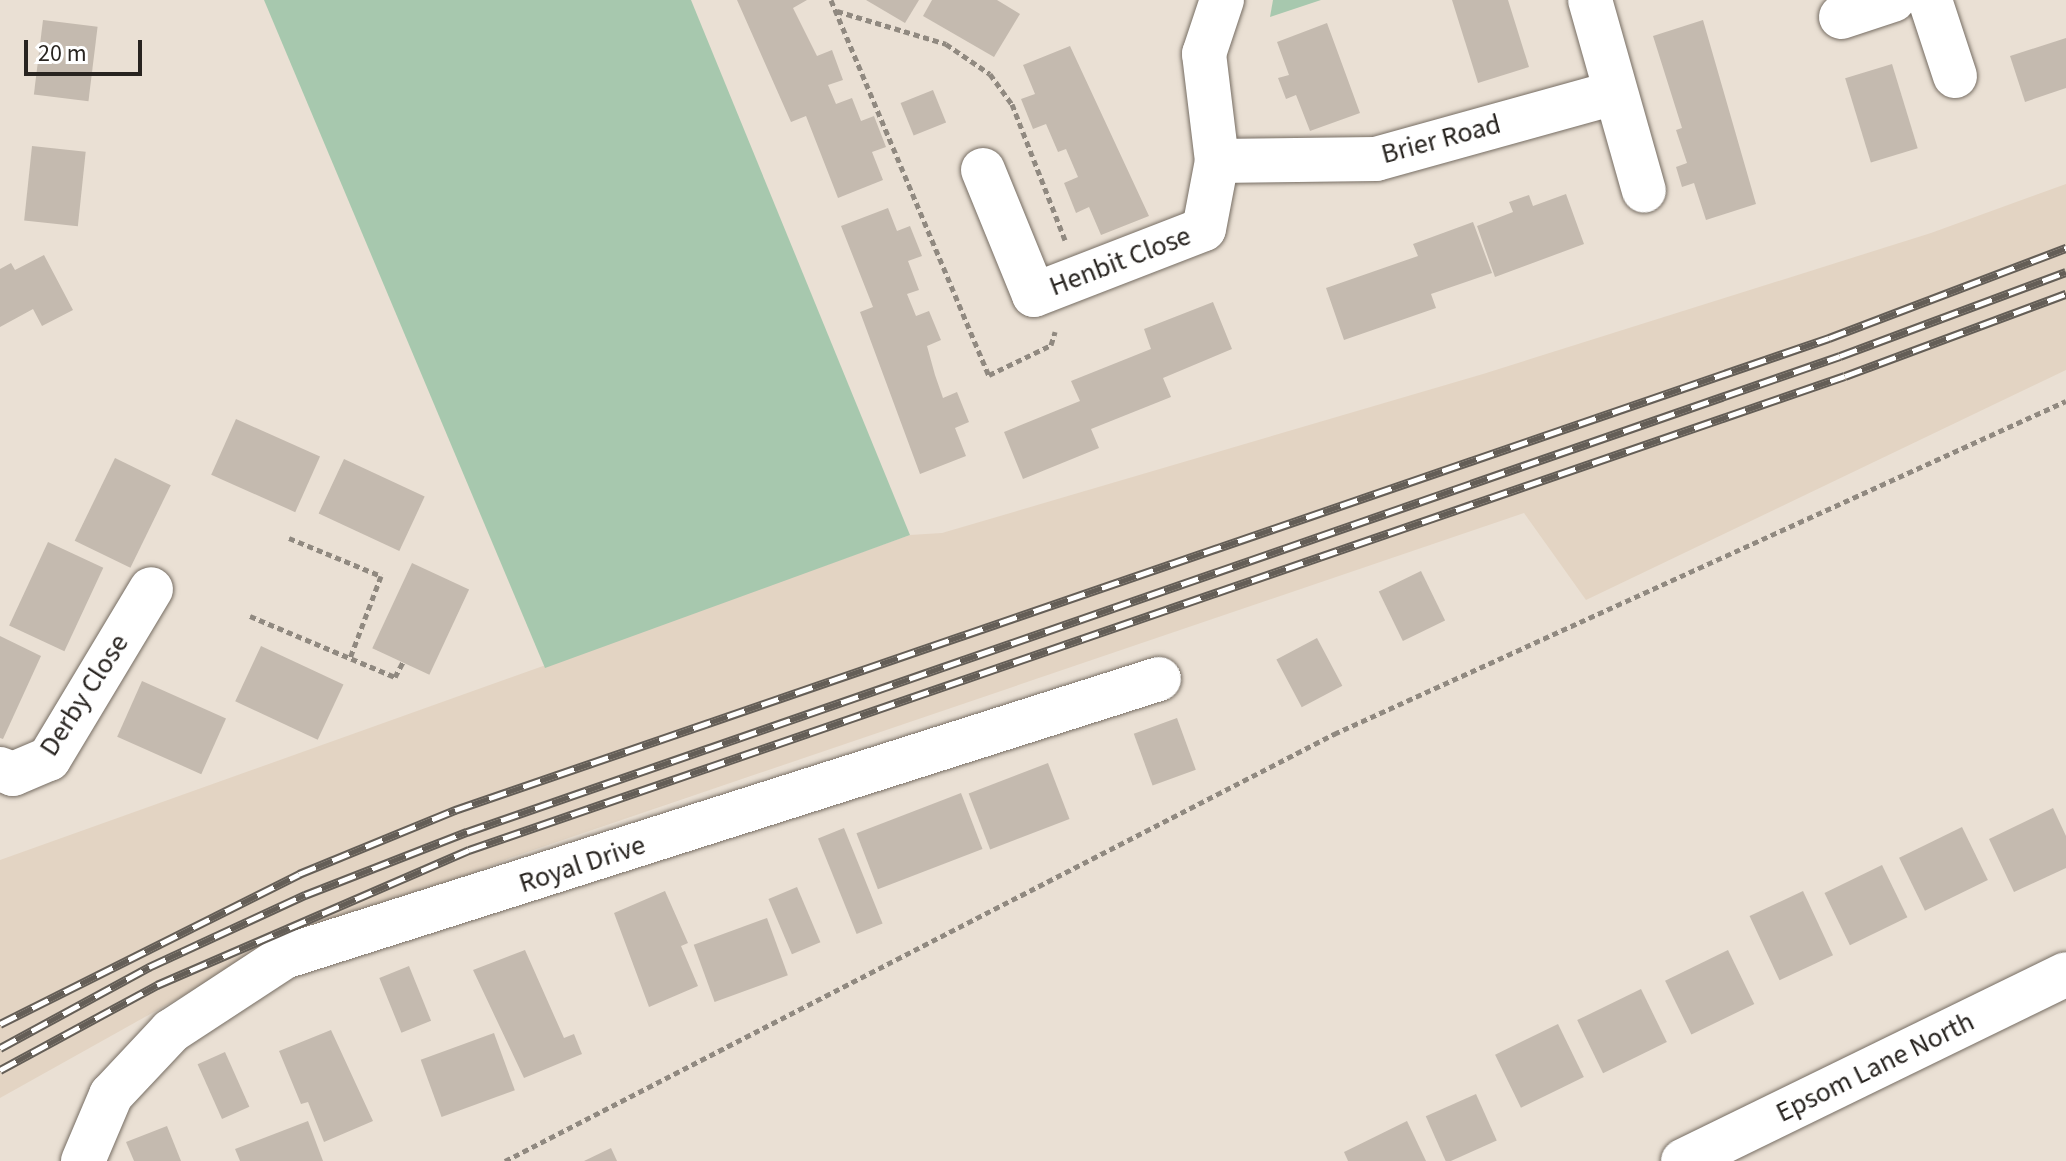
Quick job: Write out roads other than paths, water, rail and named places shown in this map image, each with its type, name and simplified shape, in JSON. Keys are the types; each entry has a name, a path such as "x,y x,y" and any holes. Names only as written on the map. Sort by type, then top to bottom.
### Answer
{"street":[{"path":"1201,0 1220,0"},
{"name":"Henbit Close","path":"983,170 1034,295 1204,229 1217,161 1204,54 1220,0"},
{"path":"1590,0 1644,191"},
{"path":"1841,17 1893,0"},
{"path":"1930,0 1955,76"},
{"name":"Brier Road","path":"1217,161 1376,159 1614,93"},
{"name":"Derby Close","path":"0,769 13,774 49,759 151,589"},
{"name":"Royal Drive","path":"83,1161 111,1095 171,1031 284,957 1159,679"},
{"name":"Epsom Lane North","path":"1683,1161 2066,974"}],"railway":[{"path":"0,1024 299,874 455,810 1829,338 2066,248"},
{"path":"0,1048 149,967 305,895 467,832 1840,356 2066,272"},
{"path":"0,1070 157,985 469,850 1845,376 2066,294"}]}
